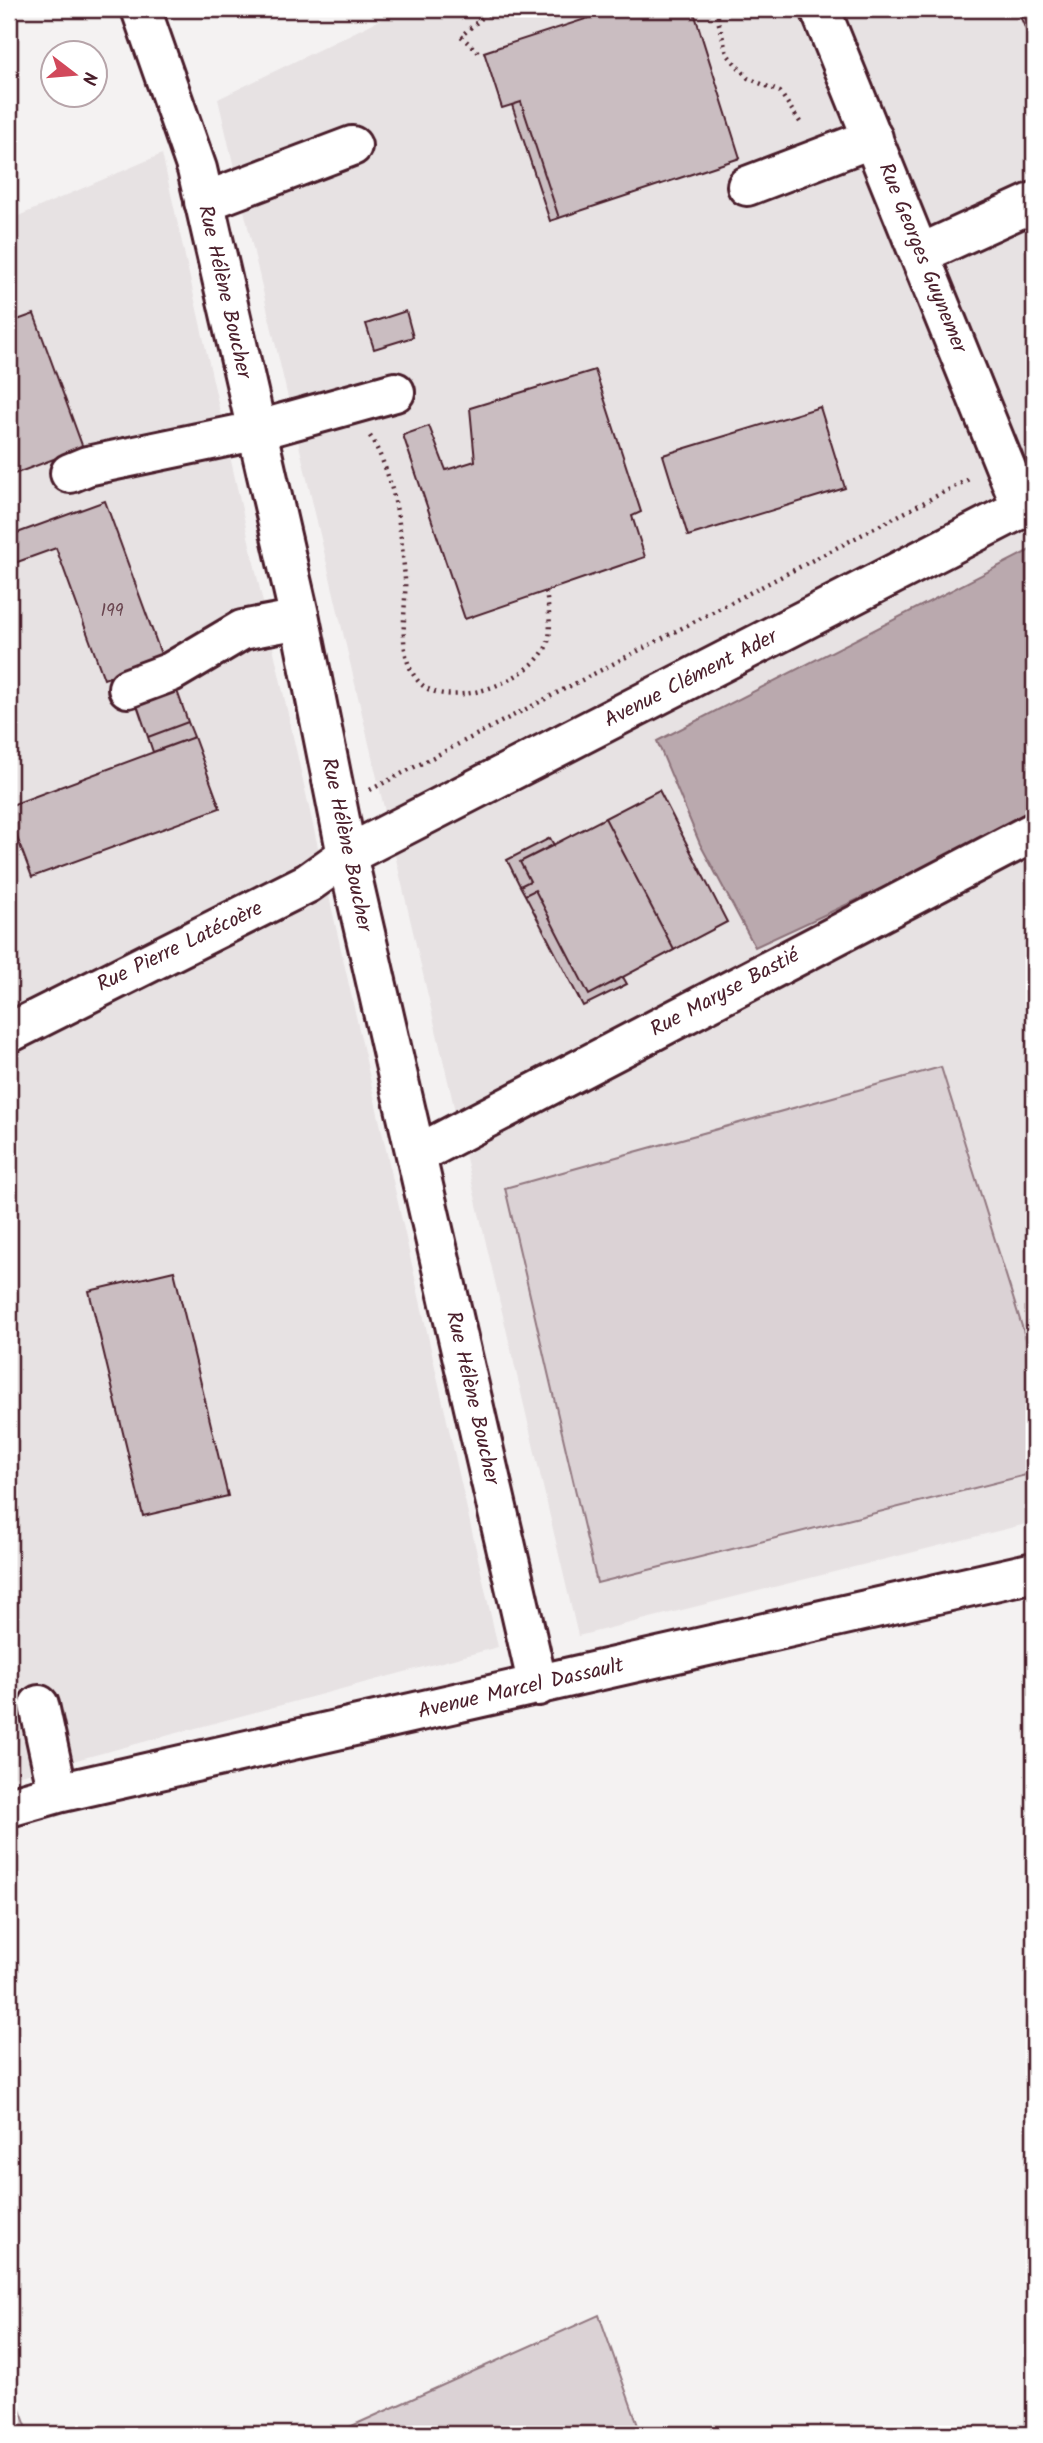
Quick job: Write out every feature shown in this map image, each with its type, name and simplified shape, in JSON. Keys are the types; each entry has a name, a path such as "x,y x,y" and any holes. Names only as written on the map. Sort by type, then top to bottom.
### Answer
{"street":[{"name":"Rue Hélène Boucher","path":"141,9 197,169 300,619 347,855 538,1686"},
{"name":"Rue Georges Guynemer","path":"820,9 920,254 1028,505"},
{"path":"747,186 873,138"},
{"path":"204,202 352,146"},
{"path":"920,254 1034,202"},
{"path":"70,473 88,466 255,431 395,392"},
{"name":"Avenue Clément Ader","path":"347,855 1028,505"},
{"path":"128,688 171,672 242,630 300,619"},
{"name":"Rue Maryse Bastié","path":"416,1155 1034,832"},
{"name":"Rue Pierre Latécoère","path":"9,1033 308,884 347,855"},
{"name":"Avenue Marcel Dassault","path":"9,1807 58,1793 1034,1572"},
{"path":"39,1705 58,1793"}],"path":[{"path":"478,52 461,36 483,18 500,9"},
{"path":"718,9 718,20 727,54 748,78 780,92 820,158"},
{"path":"348,404 372,439 391,484 398,514 404,578 406,657 411,672 421,685 437,692 456,695 498,686 526,667 545,649 549,635 546,591"},
{"path":"362,794 982,473"}],"shaded area":[{"path":"402,9 1034,9 1034,1522 578,1636 218,99"},
{"path":"162,154 498,1647 9,1778 9,220"},
{"path":"1034,548 1034,809 891,884 755,947 700,844 657,741"},
{"path":"941,1067 1034,1365 1034,1473 597,1583 505,1188"},
{"path":"599,2315 641,2434 334,2434"},
{"path":"10,2383 29,2434 9,2434"}],"building":[{"path":"616,9 693,9 740,158 559,218 521,102 502,108 484,52"},
{"path":"1017,9 1034,9 1034,48"},
{"path":"521,102 559,218 550,221 512,105"},
{"path":"406,311 413,337 374,349 366,324"},
{"path":"34,314 83,448 9,476 9,323"},
{"path":"595,370 641,512 632,516 645,557 465,619 403,435 429,426 446,470 475,461 470,408"},
{"path":"820,407 845,488 688,536 663,455"},
{"path":"105,501 162,657 104,679 56,548 9,565 9,536"},
{"path":"175,685 188,722 148,737 135,699"},
{"path":"188,722 194,737 153,752 148,737"},
{"path":"194,737 220,808 32,877 9,816 9,806"},
{"path":"659,790 727,922 674,950 605,818"},
{"path":"605,818 674,950 589,995 535,890 525,895 520,886 530,881 520,862"},
{"path":"550,838 554,845 520,862 530,881 520,886 507,860"},
{"path":"535,890 589,995 623,977 627,984 583,1006 525,895"},
{"path":"174,1271 228,1496 143,1516 89,1291"}]}
